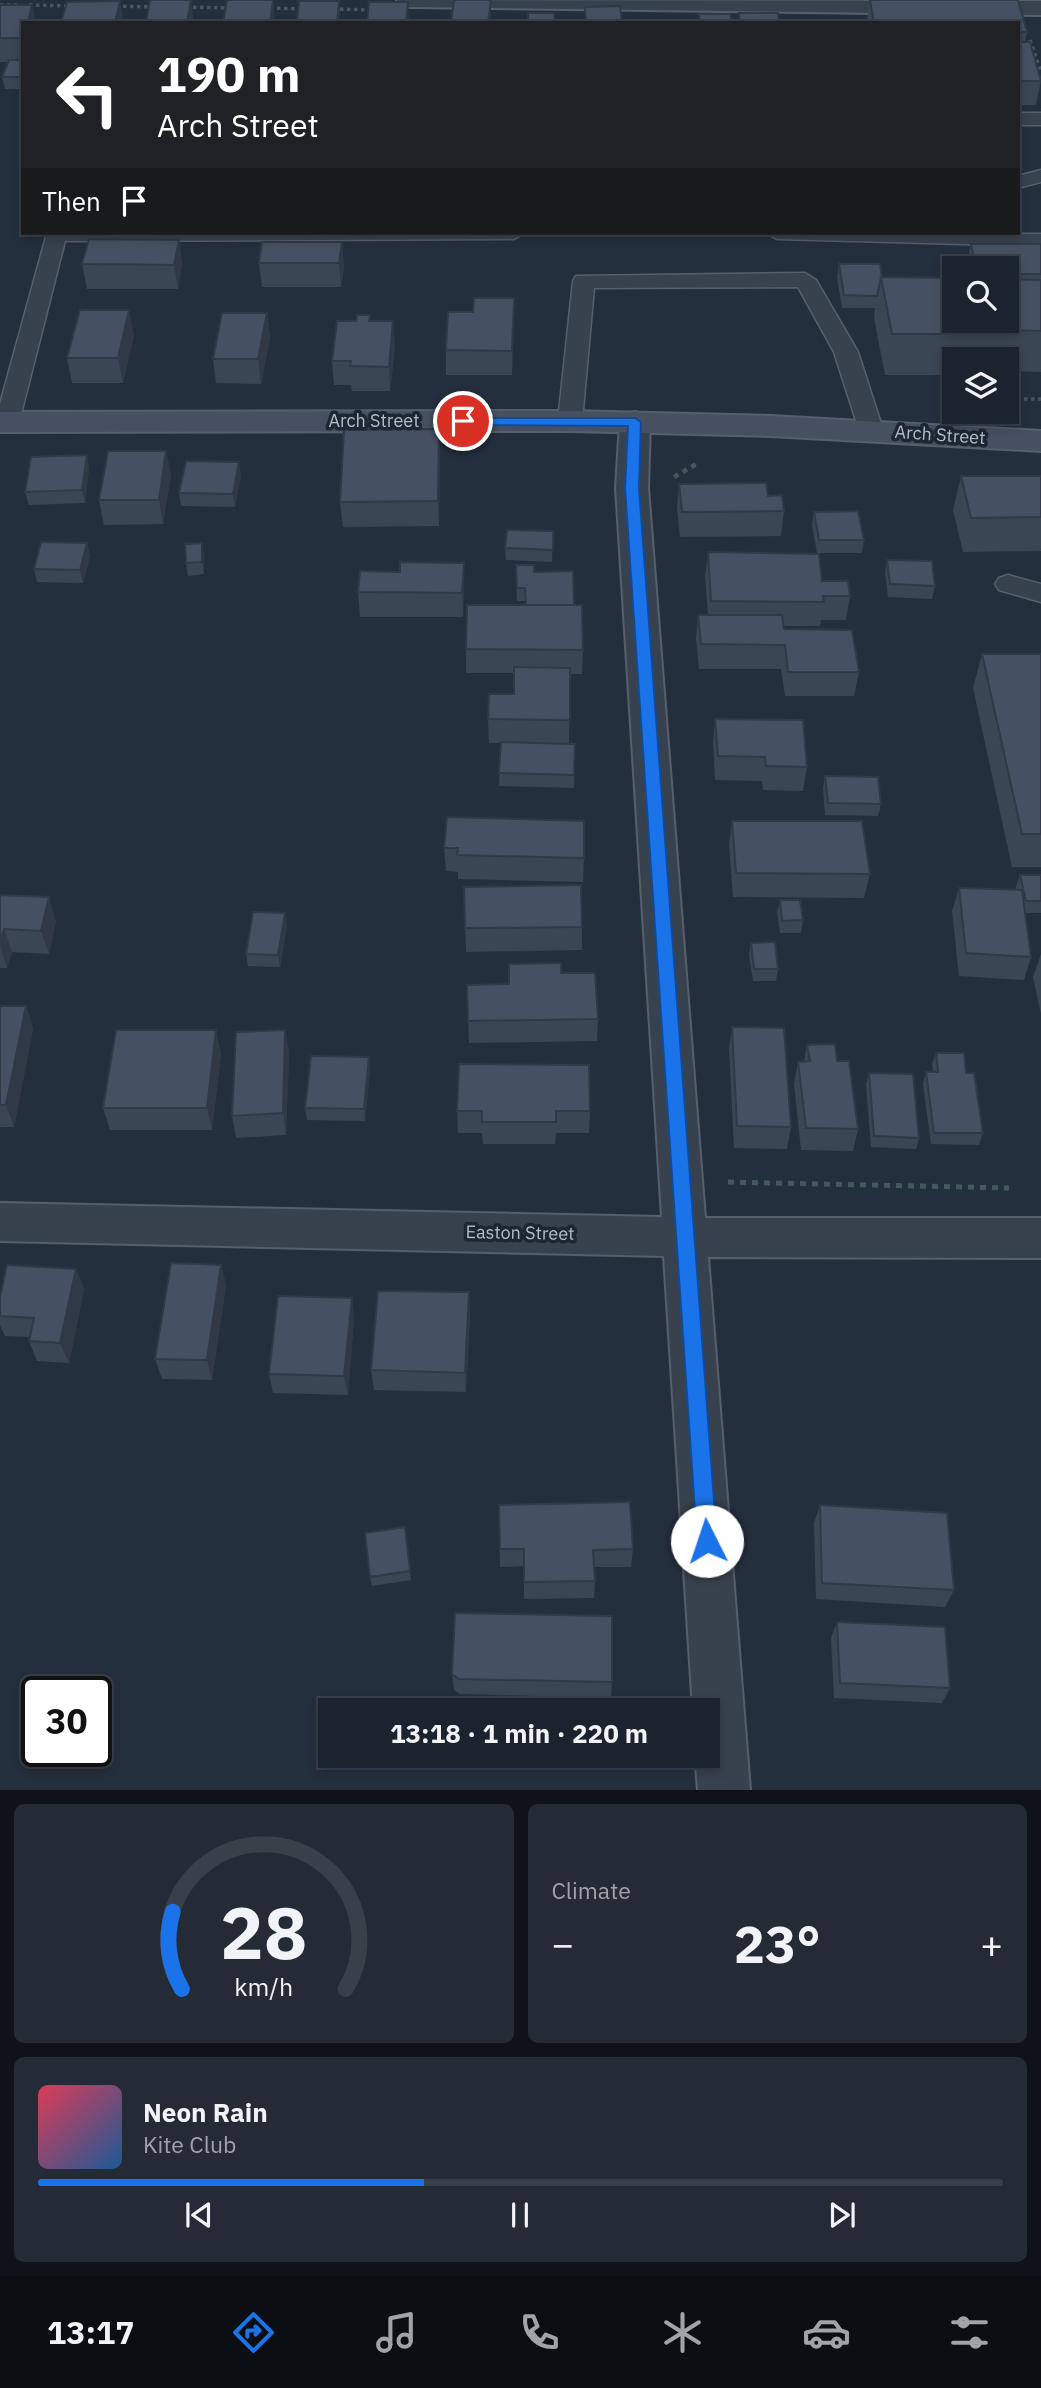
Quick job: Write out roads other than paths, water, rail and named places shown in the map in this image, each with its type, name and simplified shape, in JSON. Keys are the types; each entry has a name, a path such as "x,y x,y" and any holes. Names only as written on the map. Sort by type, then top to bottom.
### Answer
{"main road":[{"name":"Arch Street","path":"4,422 635,422 871,430 1041,442"}],"street":[{"path":"409,0 1041,8"},
{"path":"635,422 632,488 724,1790"},
{"name":"Easton Street","path":"0,1222 685,1237 1041,1238"}],"lane":[{"path":"1020,119 1041,119"},
{"path":"1020,181 1041,176"},
{"path":"4,422 57,235"},
{"path":"852,235 1041,240"},
{"path":"570,421 583,281 805,280 846,352 871,430"},
{"path":"1008,584 1041,593"}]}
